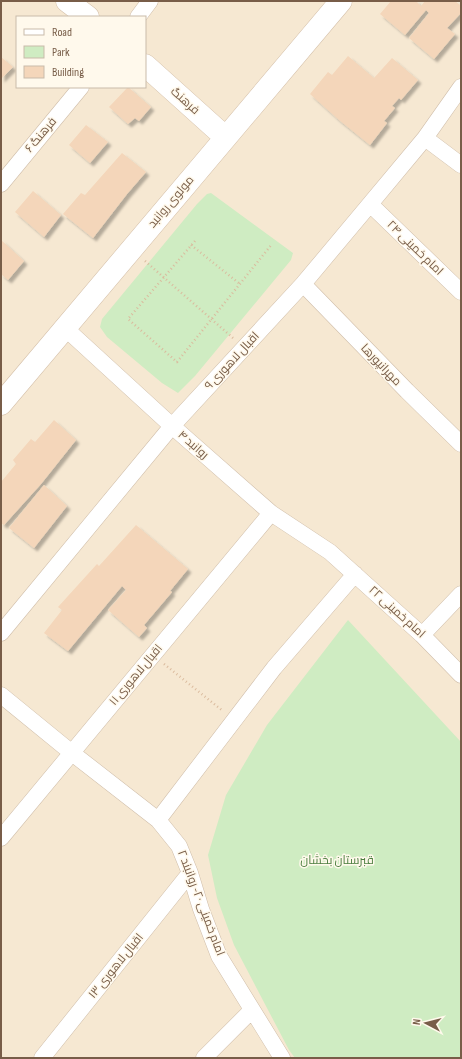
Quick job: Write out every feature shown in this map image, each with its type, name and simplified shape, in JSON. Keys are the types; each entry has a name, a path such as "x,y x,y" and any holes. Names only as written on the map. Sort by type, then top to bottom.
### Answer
{"street":[{"path":"67,1 87,16"},
{"path":"139,16 150,1"},
{"name":"مولوی روانبد","path":"1,404 225,137 342,1"},
{"name":"فرهنگ","path":"146,66 225,137"},
{"name":"اقبال لاهوری ۹","path":"1,633 172,426 303,284 426,138 461,86"},
{"name":"فرهنگ ۶","path":"1,184 81,88"},
{"path":"426,138 461,165"},
{"name":"امام خمینی ۲۴","path":"370,204 461,292"},
{"name":"مهرانپورها","path":"303,284 461,444"},
{"name":"روانبد ۴","path":"65,328 172,426 271,513 330,552"},
{"name":"اقبال لاهوری ۱۱","path":"1,838 271,513"},
{"name":"امام خمینی ۲۲","path":"330,552 422,634 461,675"},
{"path":"158,820 274,668 355,574"},
{"path":"422,634 461,594"},
{"name":"امام خمینی ۲۰- روانبند ۲","path":"1,695 158,820 179,846 219,956 282,1058"},
{"name":"اقبال لاهوری ۱۳","path":"42,1058 190,874"},
{"path":"204,1058 252,1010"}],"path":[{"path":"195,241 128,319 178,362 272,244"},
{"path":"191,245 240,284"},
{"path":"131,249 244,348"},
{"path":"153,655 235,721"}],"shaded area":[{"path":"1,1 461,1 461,1058 1,1058"}],"green space":[{"path":"211,193 293,253 291,260 195,376 178,393 162,383 107,337 100,327 102,319 197,204 207,194"},
{"name":"قبرستان بخشان","path":"348,620 461,742 461,1058 295,1058 289,1050 234,945 217,898 208,855 226,795 267,725"}],"building":[{"path":"391,1 416,1 421,6 425,1 455,1 461,6 461,13 447,28 455,34 434,59 409,38 429,13 426,10 405,35 380,14"},
{"path":"348,56 374,78 392,58 418,80 401,100 399,98 392,106 395,108 384,121 387,123 370,145 310,94 328,72 332,75"},
{"path":"1,57 13,67 1,79"},
{"path":"127,88 129,88 151,107 139,121 135,118 128,124 109,107"},
{"path":"86,125 108,142 90,163 69,145"},
{"path":"122,153 146,172 93,238 63,214 81,193 85,195"},
{"path":"33,191 61,215 44,237 15,212"},
{"path":"1,240 24,261 8,280 1,274"},
{"path":"54,420 76,440 41,484 4,525 1,523 1,482 16,464 13,460 31,439 35,442"},
{"path":"44,485 67,506 34,548 9,528"},
{"path":"136,525 188,569 170,591 172,592 144,625 147,628 139,637 108,610 126,590 122,586 68,651 44,633 62,610 58,607 97,564 99,566"}]}
